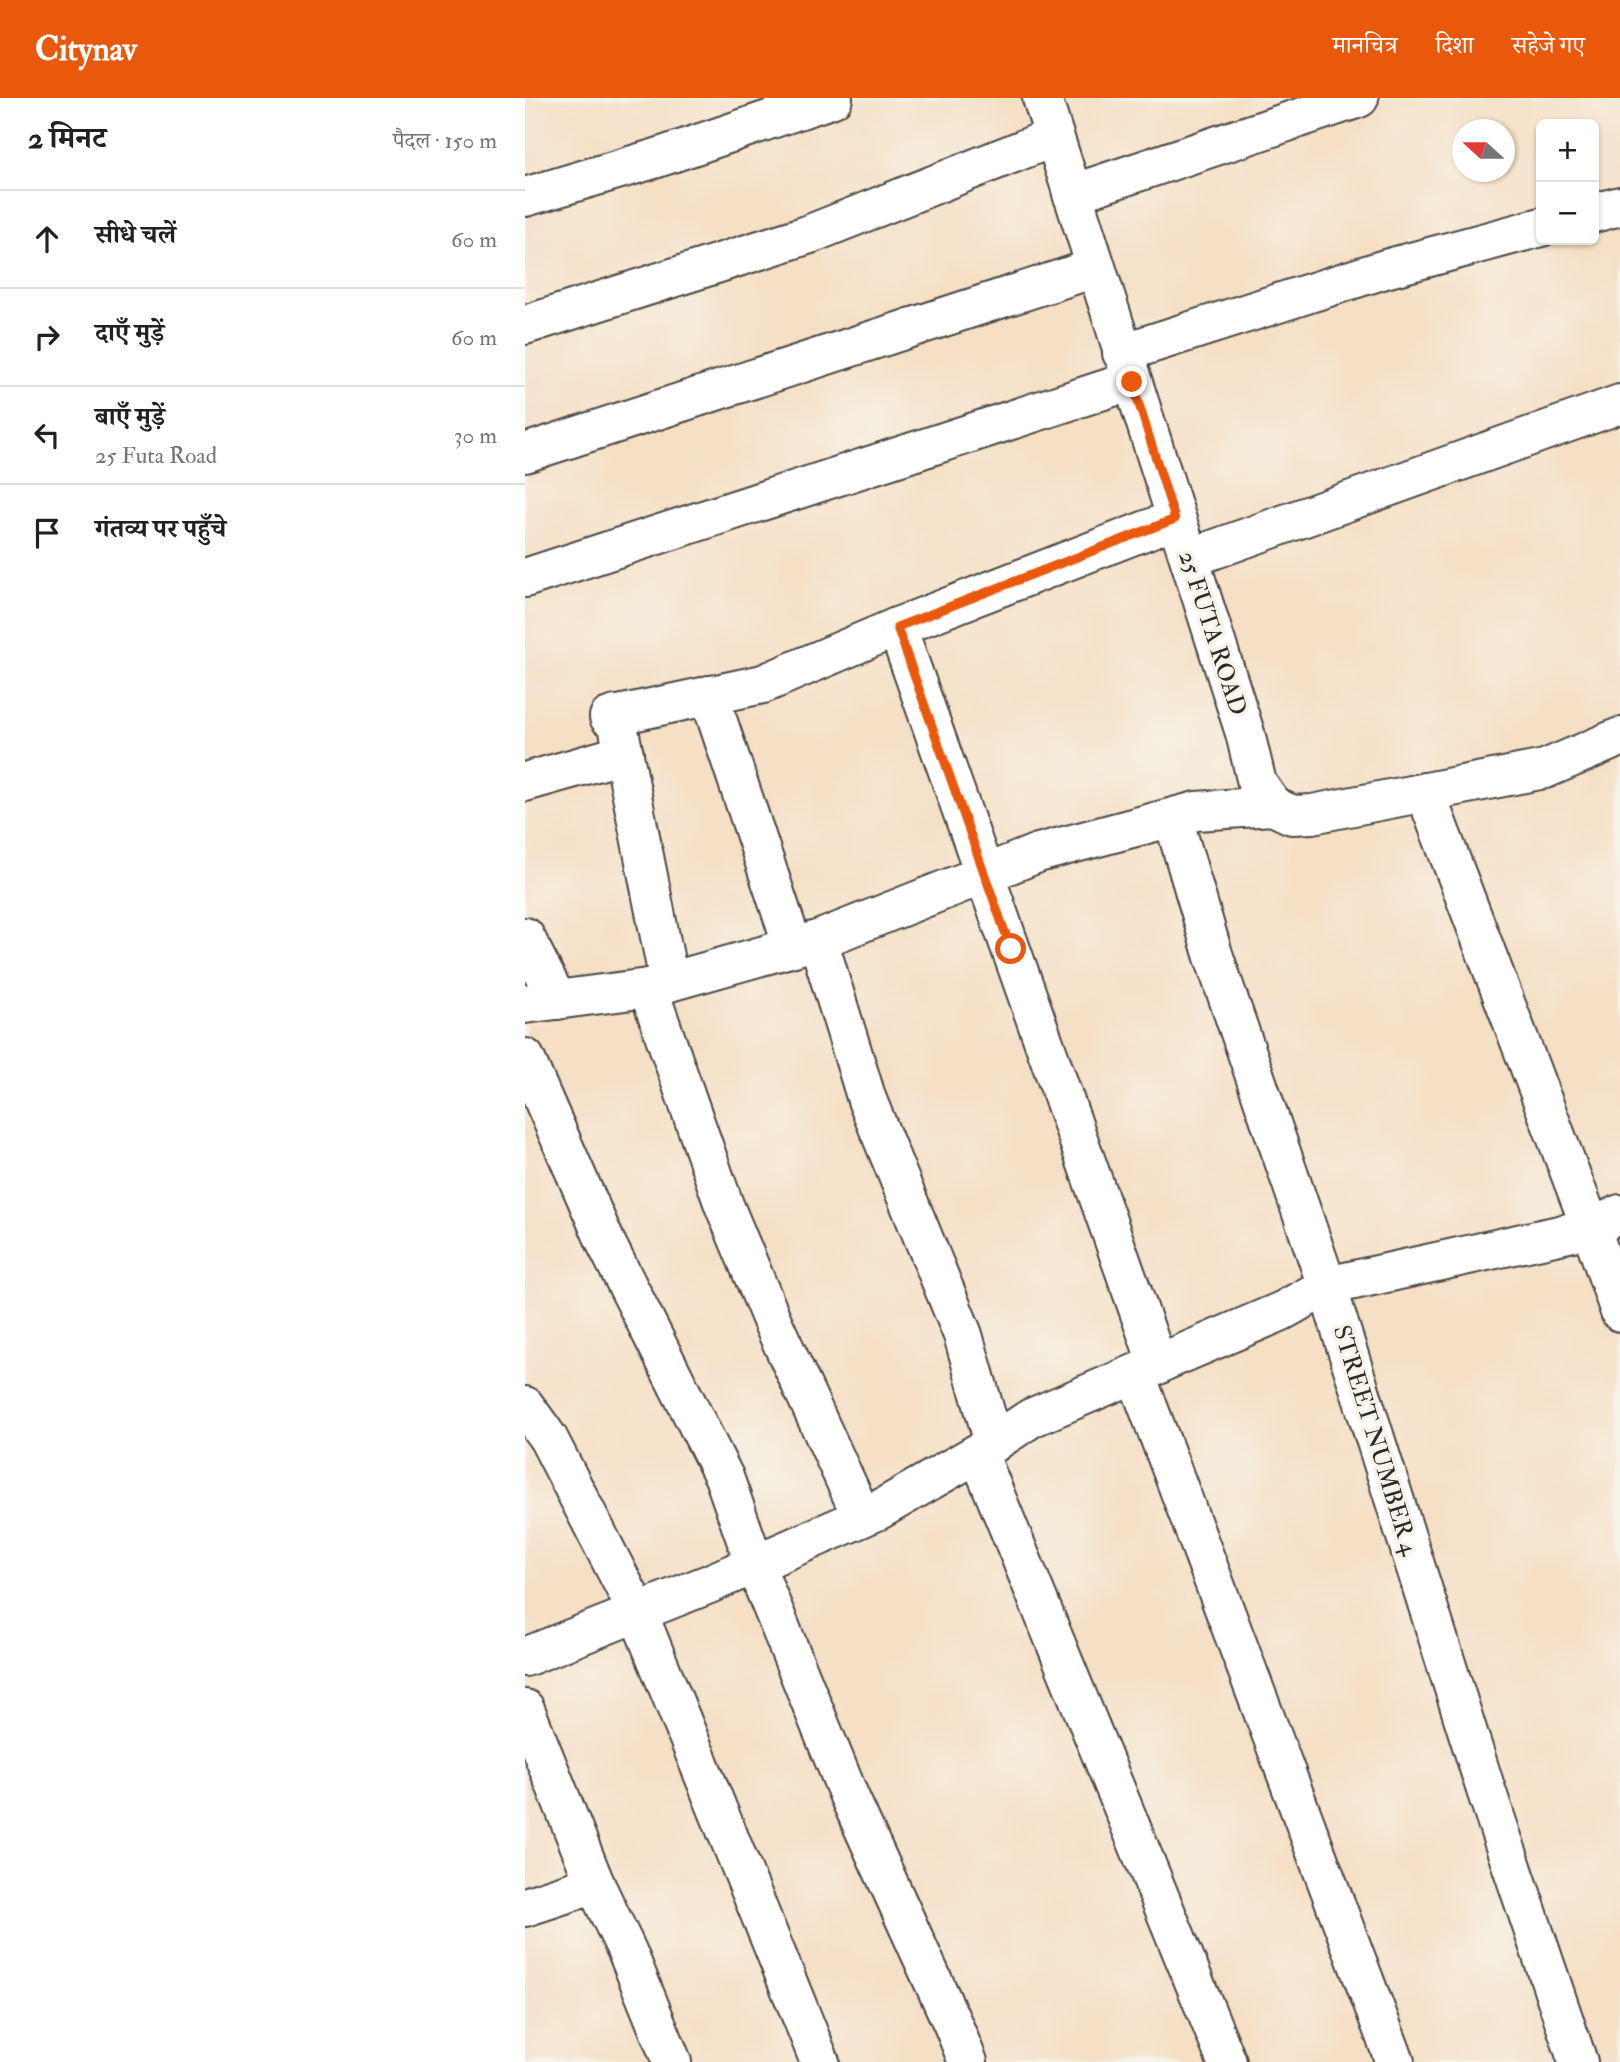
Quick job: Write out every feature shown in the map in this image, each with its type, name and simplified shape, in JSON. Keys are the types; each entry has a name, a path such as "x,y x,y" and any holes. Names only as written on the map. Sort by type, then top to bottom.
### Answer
{"street":[{"path":"525,197 657,158 833,98"},
{"name":"25 FUTA ROAD","path":"1042,98 1245,733 1257,783 1273,806"},
{"path":"1072,194 1359,98"},
{"path":"525,325 810,234 1054,137"},
{"path":"1599,212 1620,206"},
{"path":"525,578 1127,367 1385,269 1536,228"},
{"path":"525,453 1095,268"},
{"path":"1189,558 1620,404"},
{"path":"862,1517 773,1323 724,1205 659,985 624,754 612,716 763,684 897,627 1175,519"},
{"path":"897,627 985,876 1147,1370 1395,2062"},
{"path":"709,695 867,1100 963,1335 986,1448 1227,2062"},
{"path":"525,937 541,1002 659,985 806,944 1038,853 1196,811 1273,806 1291,815 1312,814 1545,769 1620,737"},
{"path":"525,782 624,754"},
{"path":"1425,792 1606,1221 1620,1312"},
{"name":"STREET NUMBER 4","path":"1173,818 1213,954 1327,1286 1486,1790 1578,2062"},
{"path":"525,1058 606,1243 724,1477 755,1565 849,1796 968,2062"},
{"path":"525,1657 755,1565 879,1510 986,1448 1031,1418 1282,1311 1327,1286 1606,1221"},
{"path":"525,1406 548,1438 638,1613 820,2062"},
{"path":"525,1709 538,1772 627,1951 672,2062"},
{"path":"525,1908 595,1884"}],"route":[{"path":"1011,949 897,627 1175,519 1132,382"}]}
